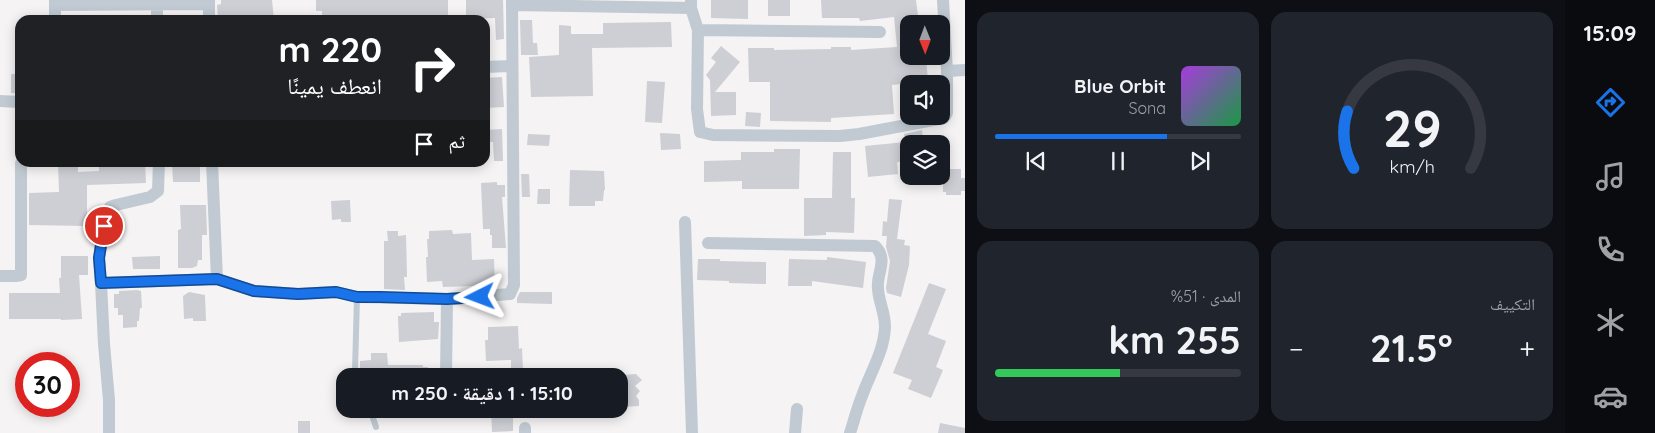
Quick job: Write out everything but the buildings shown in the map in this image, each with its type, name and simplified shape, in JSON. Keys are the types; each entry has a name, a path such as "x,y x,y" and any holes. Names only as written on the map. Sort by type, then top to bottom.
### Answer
{"street":[{"path":"101,283 217,279 254,291 298,294 336,292 357,297 447,299 510,294 514,285 512,3 691,4 698,30 698,126 700,132 713,135 840,136 944,118 947,113 947,71 943,0"},
{"path":"55,3 157,5 209,2 209,15"},
{"path":"157,5 157,15"},
{"path":"698,30 880,32"},
{"path":"490,67 512,66"},
{"path":"947,71 965,70"},
{"path":"0,101 15,102"},
{"path":"0,276 21,275 21,167"},
{"path":"109,433 109,400 99,258 107,211 110,207 116,205 150,197 158,191 159,167"},
{"path":"212,167 217,279"},
{"path":"685,222 692,433"},
{"path":"708,243 875,246 881,252 882,261 878,289 884,310 885,328 882,347 862,396 850,433"},
{"path":"446,368 447,299"},
{"path":"795,433 797,409"}],"lane":[{"path":"355,368 357,297"},
{"path":"373,418 376,427"}],"route":[{"path":"104,226 99,258 101,283 217,279 254,291 298,294 336,292 357,297 447,299 480,297"}]}
